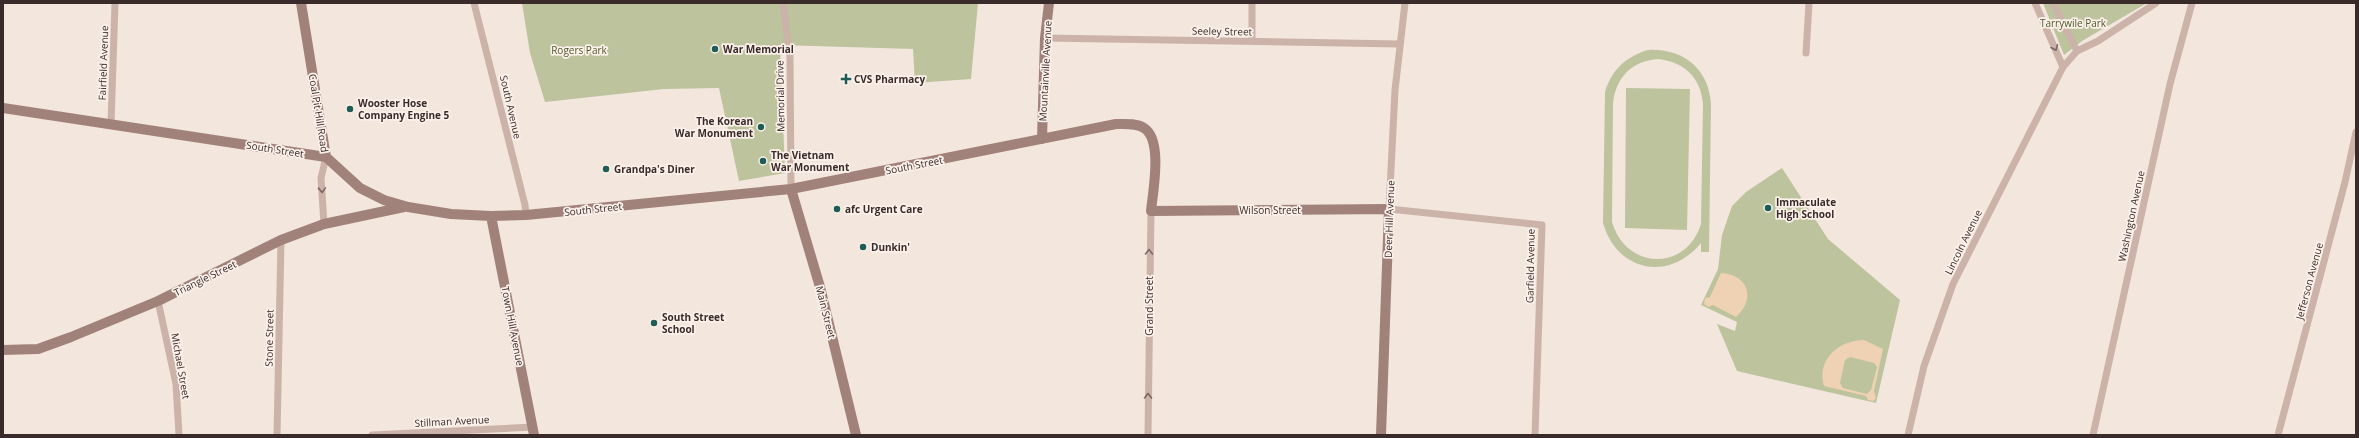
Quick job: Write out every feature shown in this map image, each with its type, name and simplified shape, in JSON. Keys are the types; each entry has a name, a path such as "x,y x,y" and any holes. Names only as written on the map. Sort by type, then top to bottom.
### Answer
{"street":[{"name":"Fairfield Avenue","path":"111,124 114,3"},
{"name":"Coal Pit Hill Road","path":"301,3 326,157 321,178 324,224"},
{"name":"South Avenue","path":"474,3 498,91 525,205 526,215"},
{"name":"Memorial Drive","path":"784,3 790,57 791,189"},
{"name":"Mountainville Avenue","path":"1042,139 1045,38 1049,3"},
{"path":"1252,3 1252,41"},
{"name":"Deer Hill Avenue","path":"1381,435 1395,90 1405,3"},
{"path":"1806,53 1810,3"},
{"path":"2035,3 2063,67"},
{"path":"2053,3 2077,51 2098,42 2156,3"},
{"name":"Washington Avenue","path":"2093,435 2170,84 2192,3"},
{"name":"Seeley Street","path":"1045,38 1400,44"},
{"name":"Lincoln Avenue","path":"1908,435 1924,366 1953,284 2063,67 2077,51"},
{"name":"South Street","path":"3,108 326,157 360,188 384,200 408,207 452,214 491,216 526,215 791,189 1116,124 1133,124 1144,128 1152,137 1155,154 1154,176"},
{"name":"Jefferson Avenue","path":"2278,435 2345,182 2356,132"},
{"name":"Grand Street","path":"1148,435 1151,211 1154,176"},
{"name":"Main Street","path":"791,189 820,287 856,435"},
{"name":"Triangle Street","path":"3,350 38,349 158,301 281,240 324,224 408,207"},
{"name":"Wilson Street","path":"1151,211 1389,210"},
{"name":"Garfield Avenue","path":"1389,210 1542,224 1535,435"},
{"name":"Town Hill Avenue","path":"491,216 534,431"},
{"name":"Stone Street","path":"277,435 281,240"},
{"name":"Michael Street","path":"158,301 176,384 179,435"},
{"name":"Stillman Avenue","path":"372,435 534,431"}],"green space":[{"name":"Rogers Park","path":"522,3 978,3 971,79 915,83 913,49 780,45 785,173 739,181 719,88 664,89 545,102 530,53"},
{"name":"Tarrywile Park","path":"2043,3 2147,3 2082,41 2064,55"},
{"path":"1648,50 1661,50 1683,57 1692,63 1705,81 1711,104 1709,252 1701,252 1701,243 1688,255 1674,263 1660,267 1645,266 1632,261 1620,252 1610,240 1603,223 1605,92 1616,70 1627,60","holes":["1658,59 1668,61 1684,68 1690,73 1699,86 1702,95 1701,224 1693,240 1683,251 1670,257 1656,259 1642,256 1630,249 1619,238 1612,222 1613,103 1618,85 1622,78 1633,67 1649,60"]},
{"path":"1626,88 1690,89 1687,230 1625,228"},
{"path":"1782,168 1828,239 1900,300 1876,403 1737,371 1717,324 1735,331 1737,322 1701,305 1718,269 1722,235 1732,206 1746,192"}],"sand":[{"path":"1721,273 1738,278 1746,289 1746,303 1736,317 1713,305 1708,307 1704,304 1705,298 1710,297"},
{"path":"1864,340 1883,349 1874,391 1876,398 1873,401 1868,400 1866,396 1824,386 1822,377 1823,368 1827,360 1838,348 1855,341","holes":["1850,357 1874,363 1877,367 1871,390 1867,394 1843,388 1840,383 1845,360"]}],"place":[{"name":"War Memorial","path":"715,49"},
{"name":"CVS Pharmacy","path":"846,79"},
{"name":"Wooster Hose Company Engine 5","path":"350,109"},
{"name":"The Korean War Monument","path":"761,127"},
{"name":"The Vietnam War Monument","path":"763,161"},
{"name":"Grandpa's Diner","path":"606,169"},
{"name":"Immaculate High School","path":"1768,208"},
{"name":"afc Urgent Care","path":"837,209"},
{"name":"Dunkin'","path":"863,247"},
{"name":"South Street School","path":"654,323"}]}
